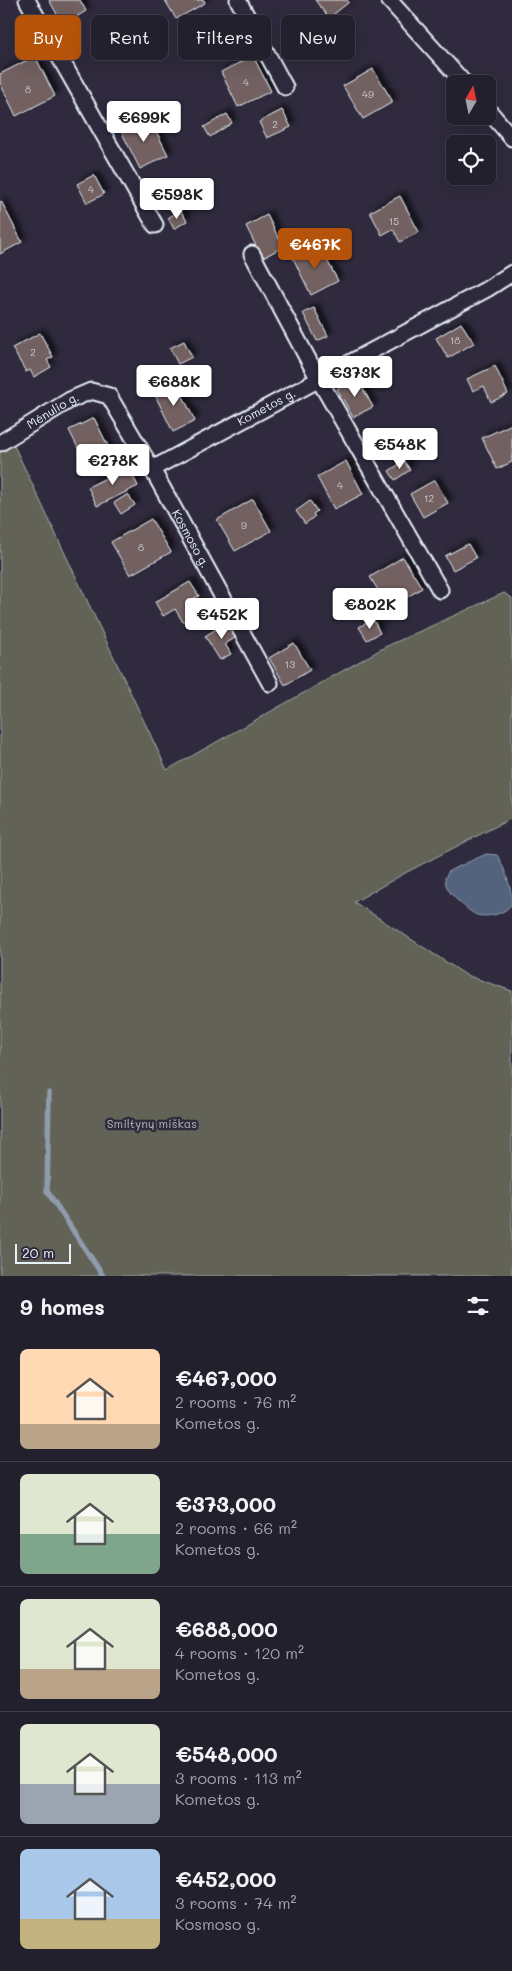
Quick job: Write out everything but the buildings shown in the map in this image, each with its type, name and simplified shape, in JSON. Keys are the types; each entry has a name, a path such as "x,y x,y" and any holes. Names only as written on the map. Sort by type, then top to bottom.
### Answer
{"street":[{"path":"27,0 155,225"},
{"path":"238,0 285,87"},
{"path":"388,0 457,75"},
{"path":"496,119 512,138"},
{"path":"252,254 318,378 440,590"},
{"name":"Kometos g.","path":"152,468 488,288 512,273"},
{"name":"Mėnulio g.","path":"0,443 70,400 91,390 109,396"},
{"name":"Kosmoso g.","path":"109,396 152,468 270,683"}],"green space":[{"name":"Smiltynų miškas","path":"10,437 167,770 385,647 504,593 512,598 512,818 407,872 354,902 466,975 512,991 512,1276 0,1276 0,443"}],"water":[{"path":"486,854 497,855 500,860 509,885 512,903 506,910 481,916 472,913 455,898 447,888 445,878 449,871"}],"waterway":[{"path":"49,1093 47,1191 103,1276"}]}
